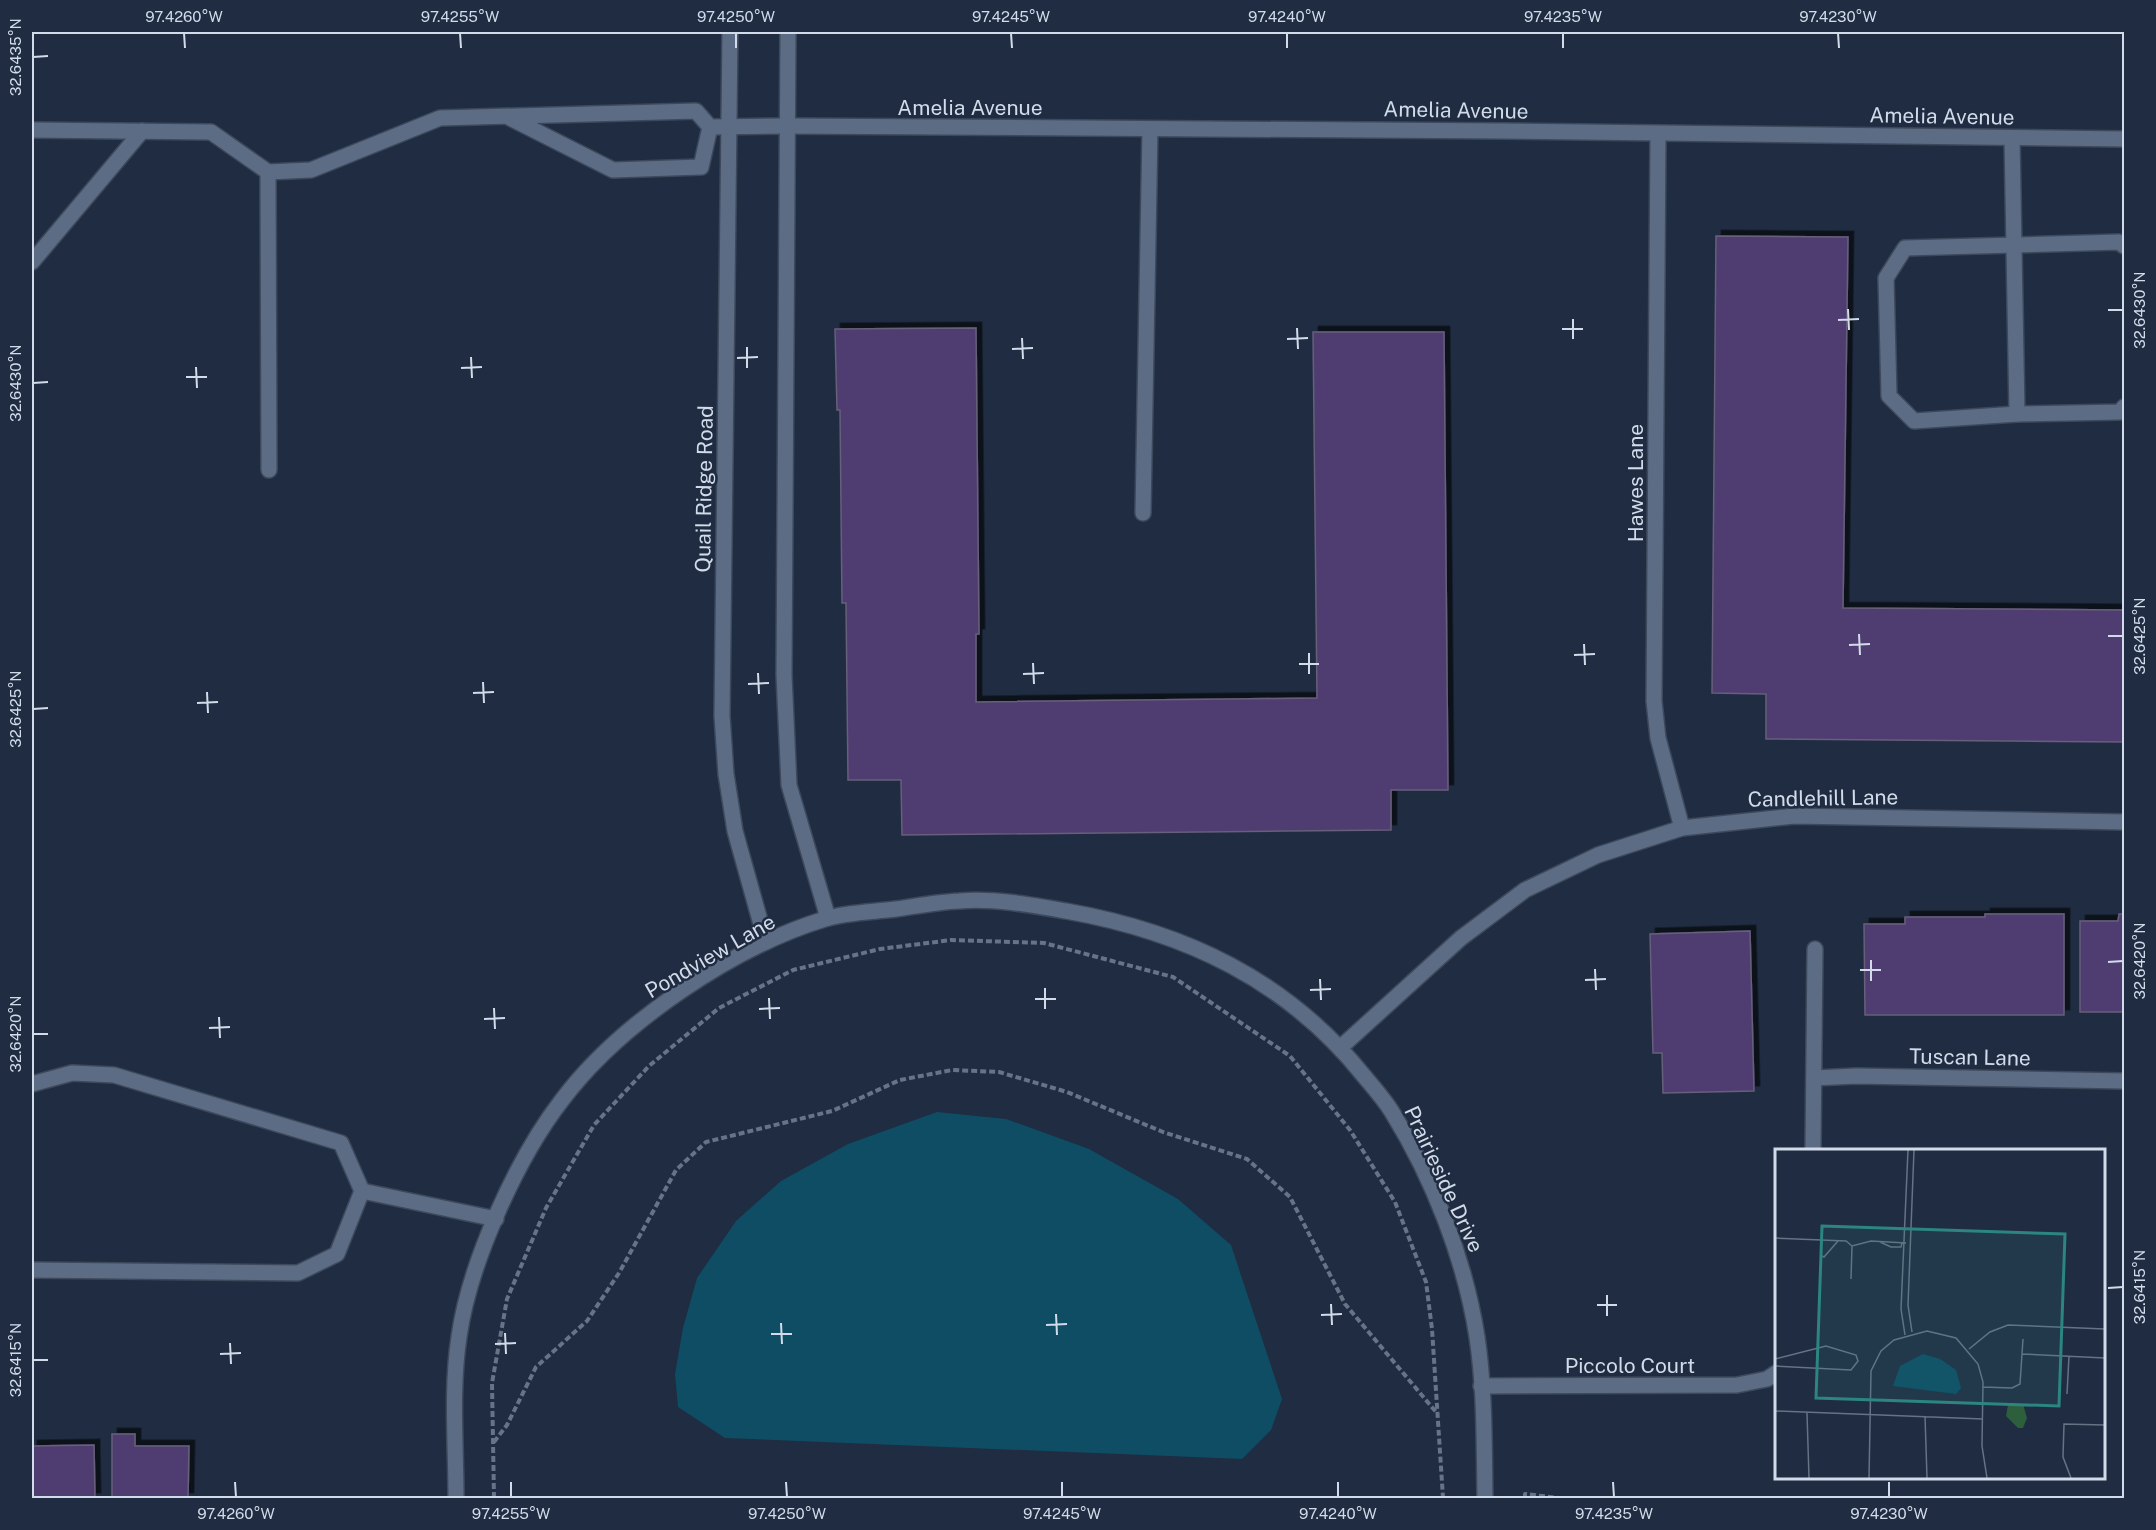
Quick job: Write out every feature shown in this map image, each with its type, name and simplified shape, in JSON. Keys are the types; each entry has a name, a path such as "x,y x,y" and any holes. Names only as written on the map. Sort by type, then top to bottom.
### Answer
{"street":[{"name":"Quail Ridge Road","path":"730,32 722,716 726,774 735,831 766,942"},
{"path":"788,32 784,675 789,785 828,918"},
{"path":"32,130 211,132 268,172 310,170 440,118 696,111 710,127 701,167 613,170 508,117"},
{"name":"Amelia Avenue","path":"710,127 2124,139"},
{"path":"1143,513 1150,129"},
{"path":"32,262 142,131"},
{"name":"Hawes Lane","path":"1658,135 1654,701 1658,738 1682,828"},
{"path":"2012,138 2017,414"},
{"path":"268,172 269,470"},
{"path":"2124,246 2120,242 2013,243 1905,248 1886,278 1889,396 1914,421 2017,414 2120,412 2124,407"},
{"name":"Candlehill Lane","path":"1341,1047 1461,938 1525,890 1598,855 1682,828 1794,816 2124,822"},
{"name":"Prairieside Drive","path":"828,918 962,900 1036,905 1124,921 1226,961 1289,1001 1341,1047 1391,1110 1427,1180 1457,1251 1478,1340 1485,1498"},
{"name":"Pondview Lane","path":"456,1498 455,1413 459,1337 474,1277 496,1220 525,1157 562,1099 615,1043 675,996 766,942 828,918"},
{"path":"1814,1149 1815,949"},
{"path":"32,1084 72,1073 114,1075 341,1143 362,1191 337,1254 298,1273 32,1270"},
{"name":"Tuscan Lane","path":"1814,1078 1856,1076 2124,1081"},
{"path":"362,1191 496,1220"},
{"name":"Piccolo Court","path":"1481,1386 1737,1385 1767,1379 1775,1374"}],"path":[{"path":"494,1498 492,1383 507,1299 546,1208 594,1125 649,1066 719,1008 793,970 880,949 951,940 1044,943 1173,977 1290,1056 1350,1130 1395,1202 1426,1282 1443,1498"},
{"path":"493,1443 507,1425 536,1367 587,1321 619,1272 676,1170 706,1142 832,1111 900,1080 952,1070 999,1072 1022,1078 1067,1092 1163,1132 1247,1159 1290,1197 1345,1304 1437,1414"},
{"path":"1526,1498 1525,1494 1559,1498"}],"water":[{"path":"937,1112 1006,1119 1089,1149 1178,1199 1231,1245 1282,1399 1271,1430 1242,1459 725,1438 678,1407 675,1374 683,1328 697,1278 736,1221 781,1181 848,1144"}],"building":[{"path":"1716,236 1848,237 1843,608 2124,610 2124,742 1766,739 1766,694 1712,693"},
{"path":"976,328 979,634 976,634 976,702 1317,698 1313,332 1444,332 1448,790 1391,790 1391,830 902,835 901,780 848,780 846,603 842,603 840,410 837,410 835,329"},
{"path":"1985,914 2064,914 2064,1015 1865,1015 1864,924 1905,924 1905,917 1985,917"},
{"path":"2119,914 2124,914 2124,1012 2080,1012 2080,921 2118,921"},
{"path":"1750,931 1754,1091 1663,1093 1662,1053 1653,1053 1650,934"},
{"path":"112,1434 135,1434 135,1446 189,1446 188,1498 112,1498"},
{"path":"94,1445 95,1498 32,1498 32,1446"}]}
